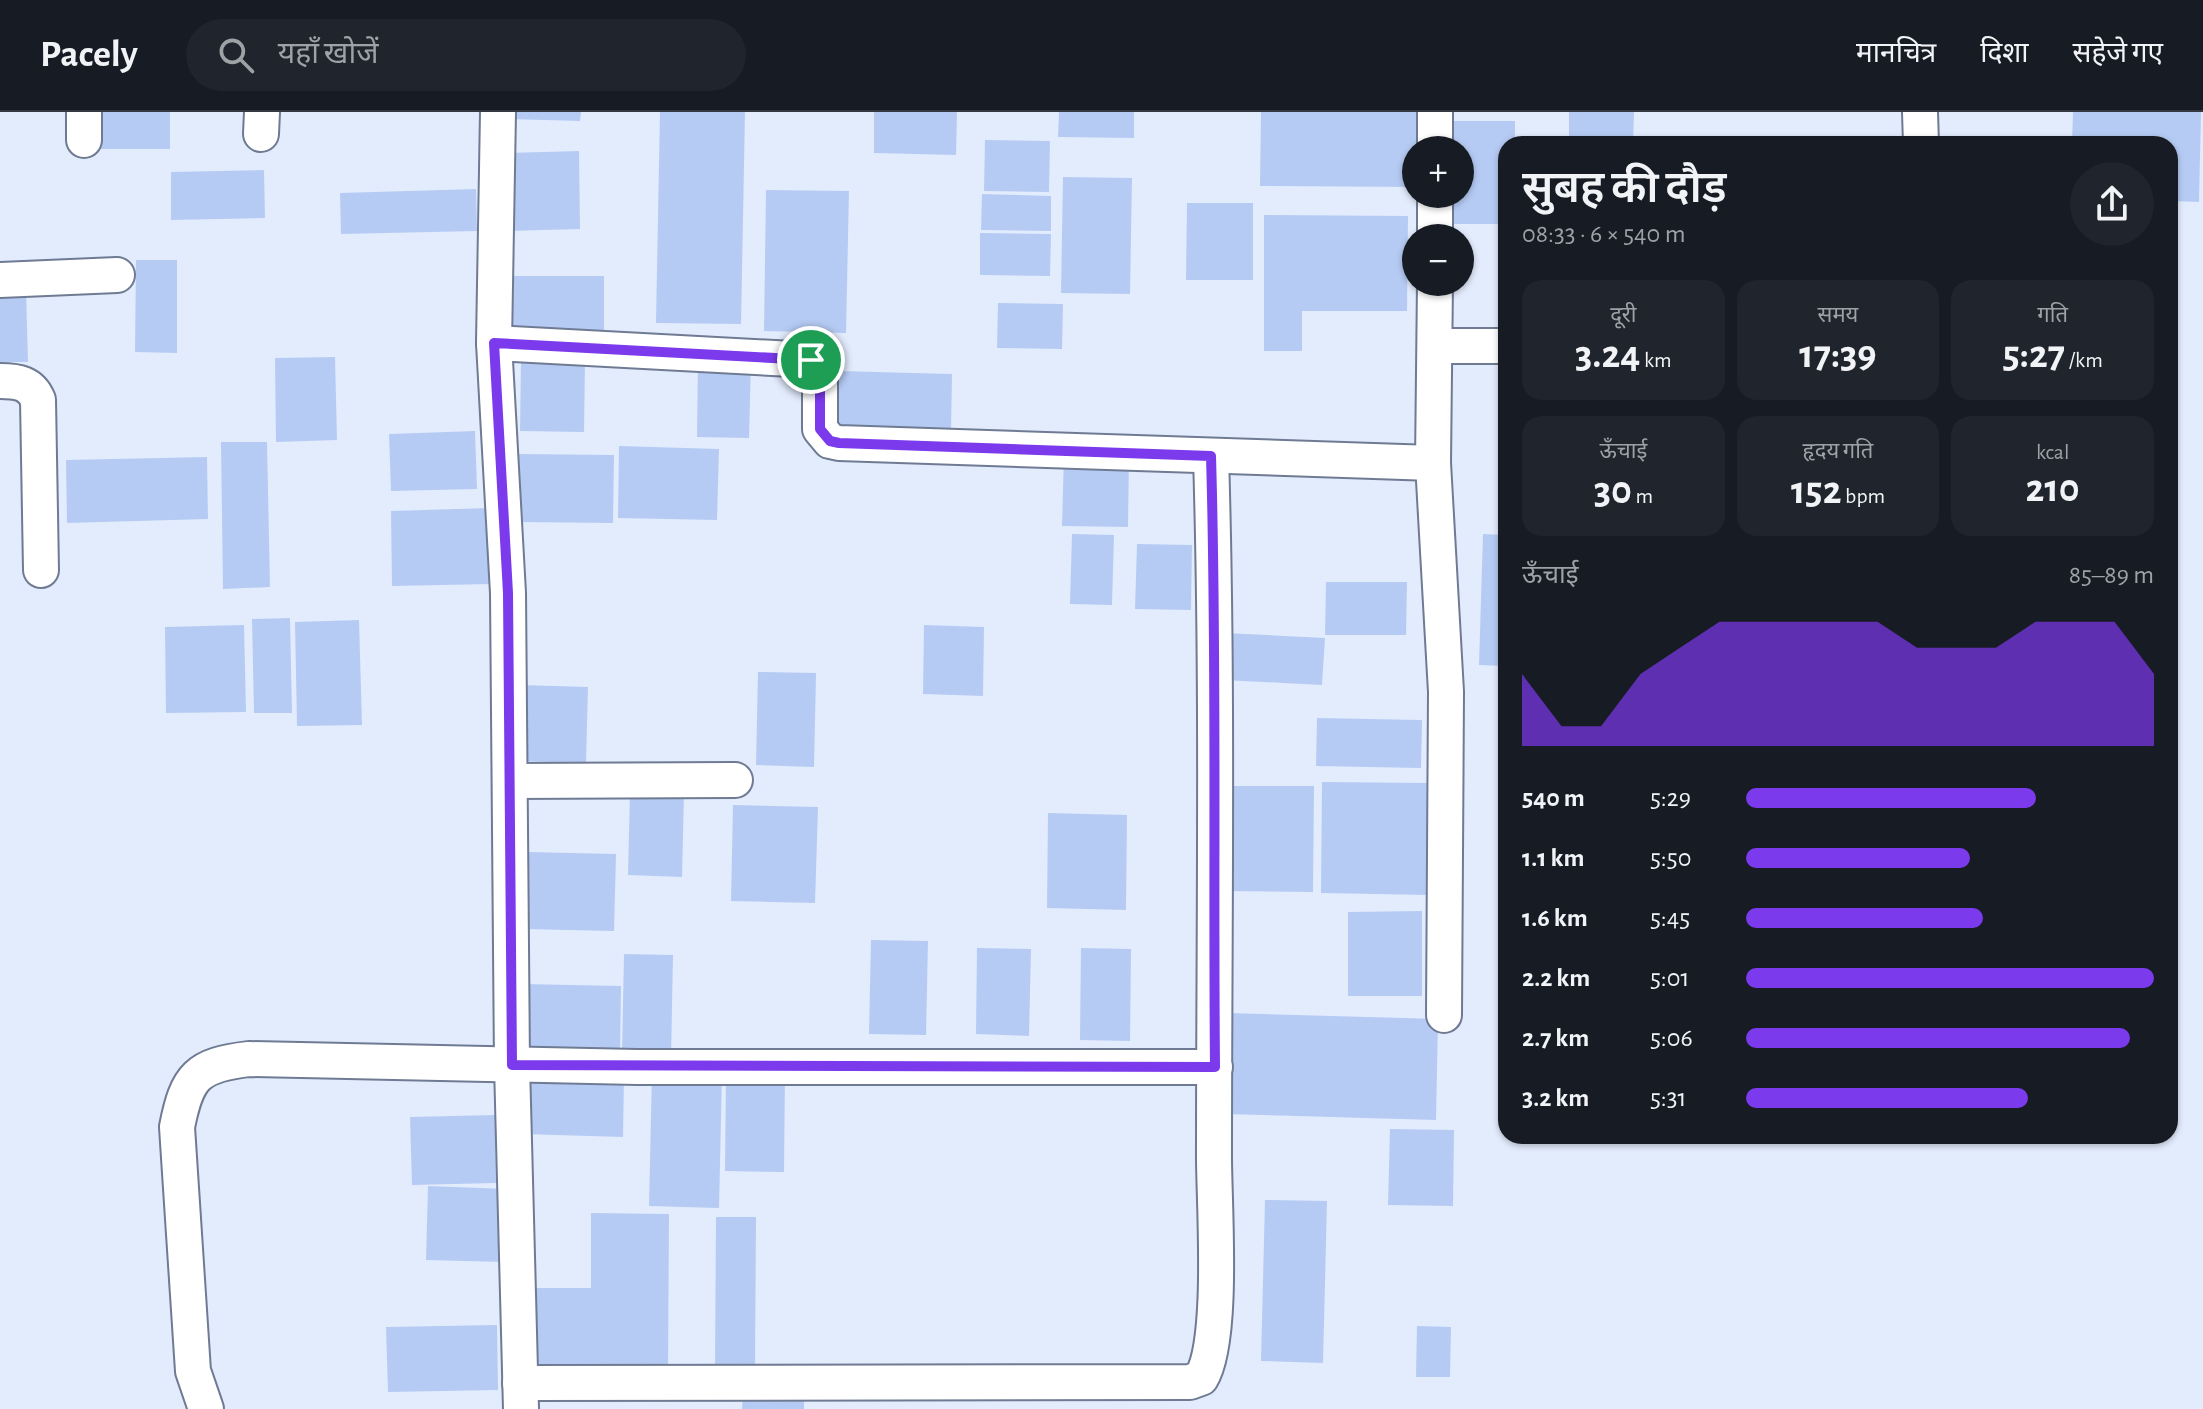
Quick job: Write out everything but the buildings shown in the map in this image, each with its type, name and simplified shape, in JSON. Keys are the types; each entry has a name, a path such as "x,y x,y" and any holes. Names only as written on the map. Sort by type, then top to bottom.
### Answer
{"street":[{"path":"498,112 494,343 508,593 512,1065 520,1396 1190,1382 1201,1378 1211,1354 1215,1272 1213,839 1217,637 1211,456"},
{"path":"1435,112 1435,136"},
{"path":"1920,112 1921,136"},
{"path":"0,280 117,275"},
{"path":"1435,296 1433,463 1446,692 1444,1015"},
{"path":"494,343 818,362 820,429 830,441 839,443 1433,463"},
{"path":"1435,346 1498,346"},
{"path":"0,381 25,384 34,390 38,400 41,570"},
{"path":"510,781 735,780"},
{"path":"206,1409 193,1371 177,1149 183,1098 196,1076 216,1063 249,1059 512,1065 1215,1067"}],"route":[{"path":"494,343 811,360 818,362 820,369 820,429 830,441 1211,456 1217,637 1213,839 1215,1067 512,1065 508,593 494,343"}]}
